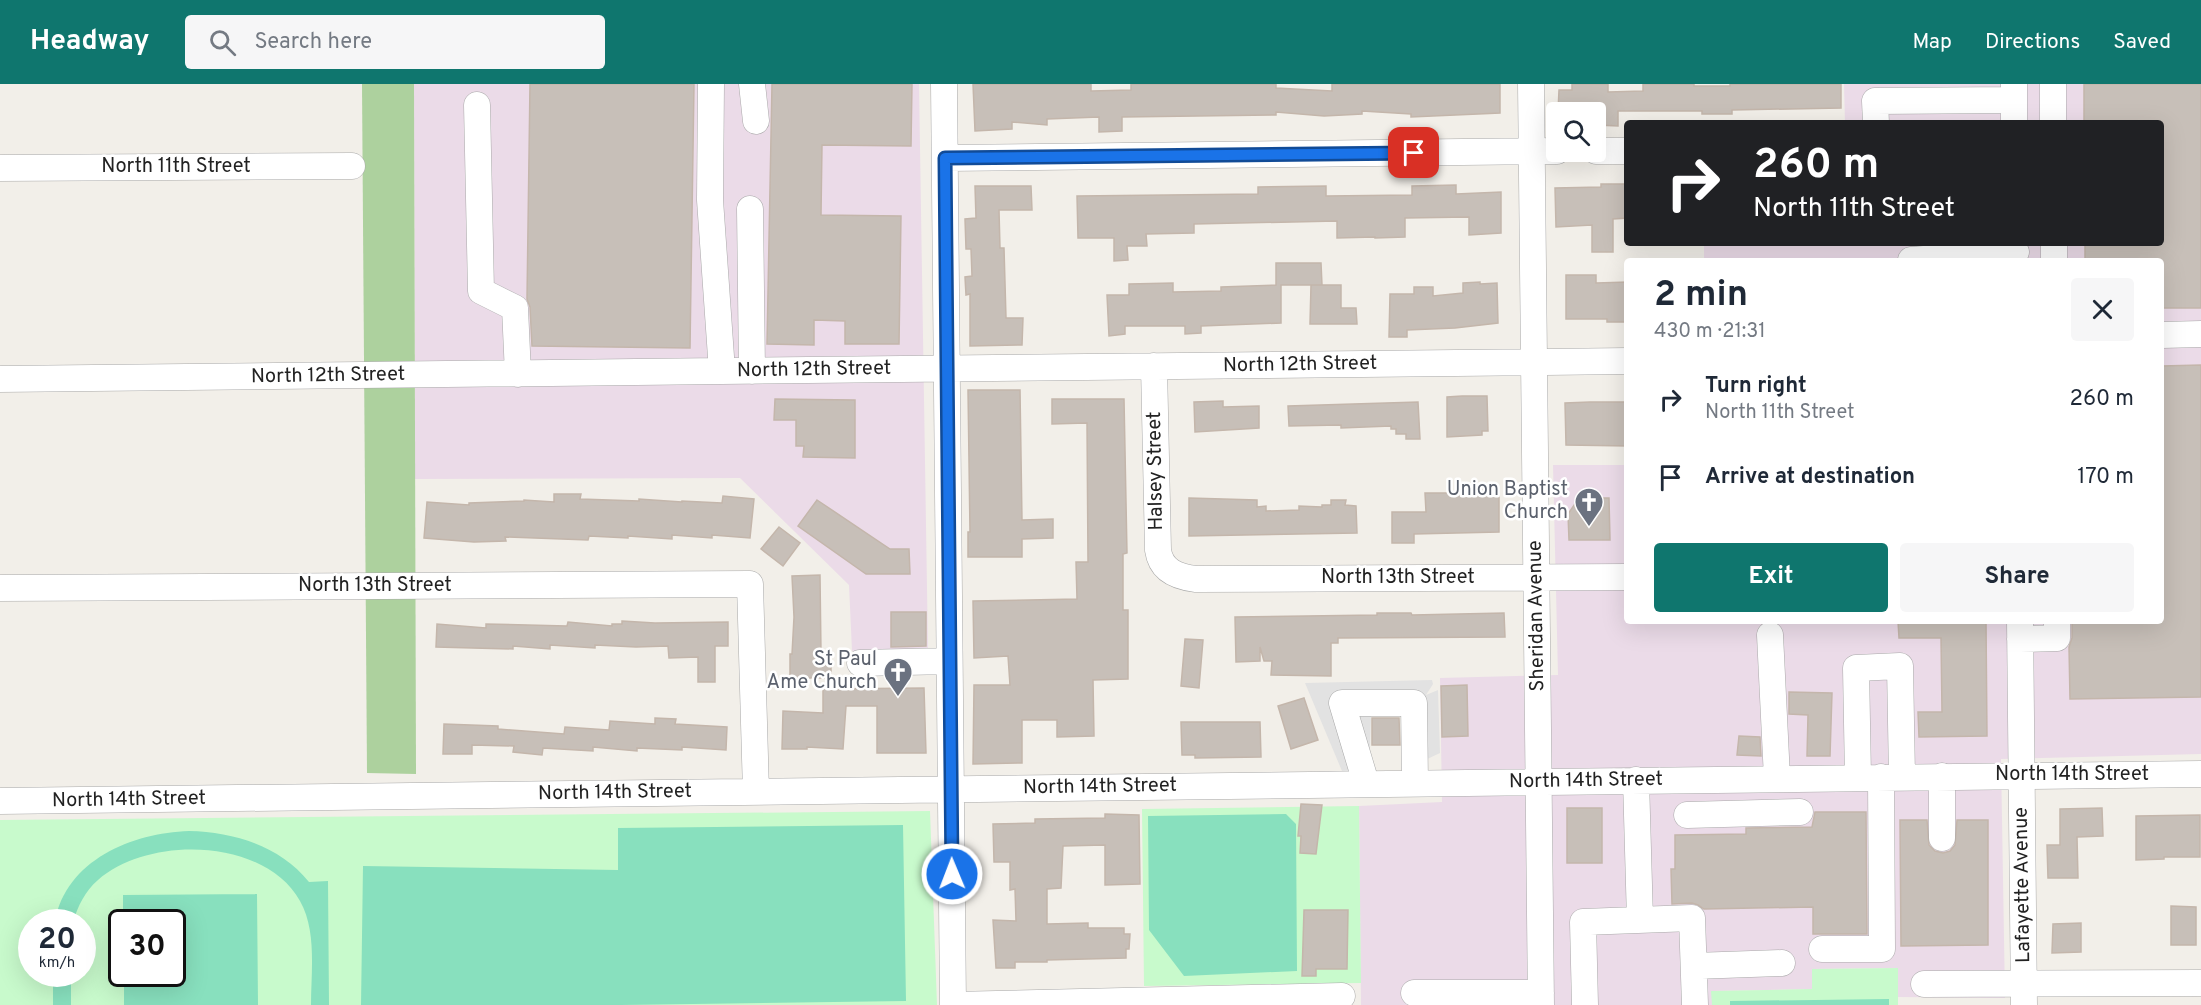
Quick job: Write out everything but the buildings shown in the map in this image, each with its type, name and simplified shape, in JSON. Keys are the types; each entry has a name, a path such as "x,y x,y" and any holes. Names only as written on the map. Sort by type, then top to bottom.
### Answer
{"street":[{"path":"711,84 710,200 722,371"},
{"path":"752,84 756,121"},
{"path":"944,84 953,1005 1342,996"},
{"name":"Sheridan Avenue","path":"1531,84 1541,999"},
{"path":"2053,84 2054,120"},
{"path":"1876,120 1875,102 2014,102"},
{"path":"477,105 481,291 515,308 518,374"},
{"path":"1606,151 1624,151"},
{"path":"945,158 1546,152"},
{"name":"North 11th Street","path":"0,168 352,166"},
{"path":"750,209 752,371"},
{"path":"1937,258 2016,252"},
{"path":"2164,335 2201,334"},
{"name":"North 12th Street","path":"0,380 1624,361"},
{"name":"Halsey Street","path":"1154,366 1158,550 1159,558 1169,571"},
{"name":"North 13th Street","path":"1169,571 1186,578 1196,579 1624,577"},
{"name":"North 13th Street","path":"0,588 750,584 756,792"},
{"path":"2020,630 2057,638 2056,624"},
{"name":"Lafayette Avenue","path":"2020,630 2024,994"},
{"path":"1770,635 1774,778 1771,813"},
{"path":"860,663 949,661"},
{"path":"1366,783 1342,703 1414,703 1415,783"},
{"name":"North 14th Street","path":"0,801 2201,774"},
{"path":"1942,776 1942,838"},
{"path":"1822,949 1882,949 1880,777"},
{"path":"1636,780 1640,920"},
{"path":"1687,815 1800,812"},
{"path":"1586,1005 1583,922 1692,918 1695,1005"},
{"path":"1694,966 1782,963"},
{"path":"1924,984 2024,994 2201,983"},
{"path":"1414,993 1541,999"}],"shaded area":[{"path":"414,84 919,84 928,651 852,651 849,585 740,478 415,479"},
{"path":"1844,84 2201,84 2201,754 2001,759 2005,998 1898,997 1897,968 1812,969 1812,989 1712,991 1712,1005 1361,1005 1359,806 1442,802 1440,678 1558,675 1553,465 1624,465 1624,624 2164,624 2164,258 1704,258 1704,246 2164,246 2164,120 1845,120"},
{"path":"1432,680 1433,684 1426,695 1438,690 1440,753 1423,761 1407,715 1371,715 1370,748 1366,750 1372,770 1342,771 1305,683"}],"green space":[{"path":"362,84 414,84 416,774 367,773"},
{"path":"1359,806 1361,983 1144,986 1142,809"},
{"path":"930,811 937,1005 0,1005 0,820"},
{"path":"1286,814 1296,824 1297,971 1184,976 1149,930 1148,816"},
{"path":"903,825 906,1001 621,1005 361,1005 363,866 618,870 618,828"},
{"path":"206,832 239,838 270,850 284,859 309,882 328,881 329,1005 311,1005 311,938 300,901 283,880 261,865 234,855 205,850 175,850 146,855 120,865 98,880 89,889 77,909 59,909 73,882 87,866 124,844 167,833"},
{"path":"257,894 258,1005 124,1005 124,987 186,987 186,909 123,909 123,895"},
{"path":"1898,968 1898,1005 1712,1005 1711,991 1812,989 1812,969"},
{"path":"53,987 71,987 71,1005 53,1005"},
{"path":"1889,999 1889,1005 1730,1005 1730,1001"}],"place":[{"name":"Union Baptist Church","path":"1589,528"},
{"name":"St Paul Ame Church","path":"898,698"}],"route":[{"path":"952,874 945,158 1414,153"}]}
